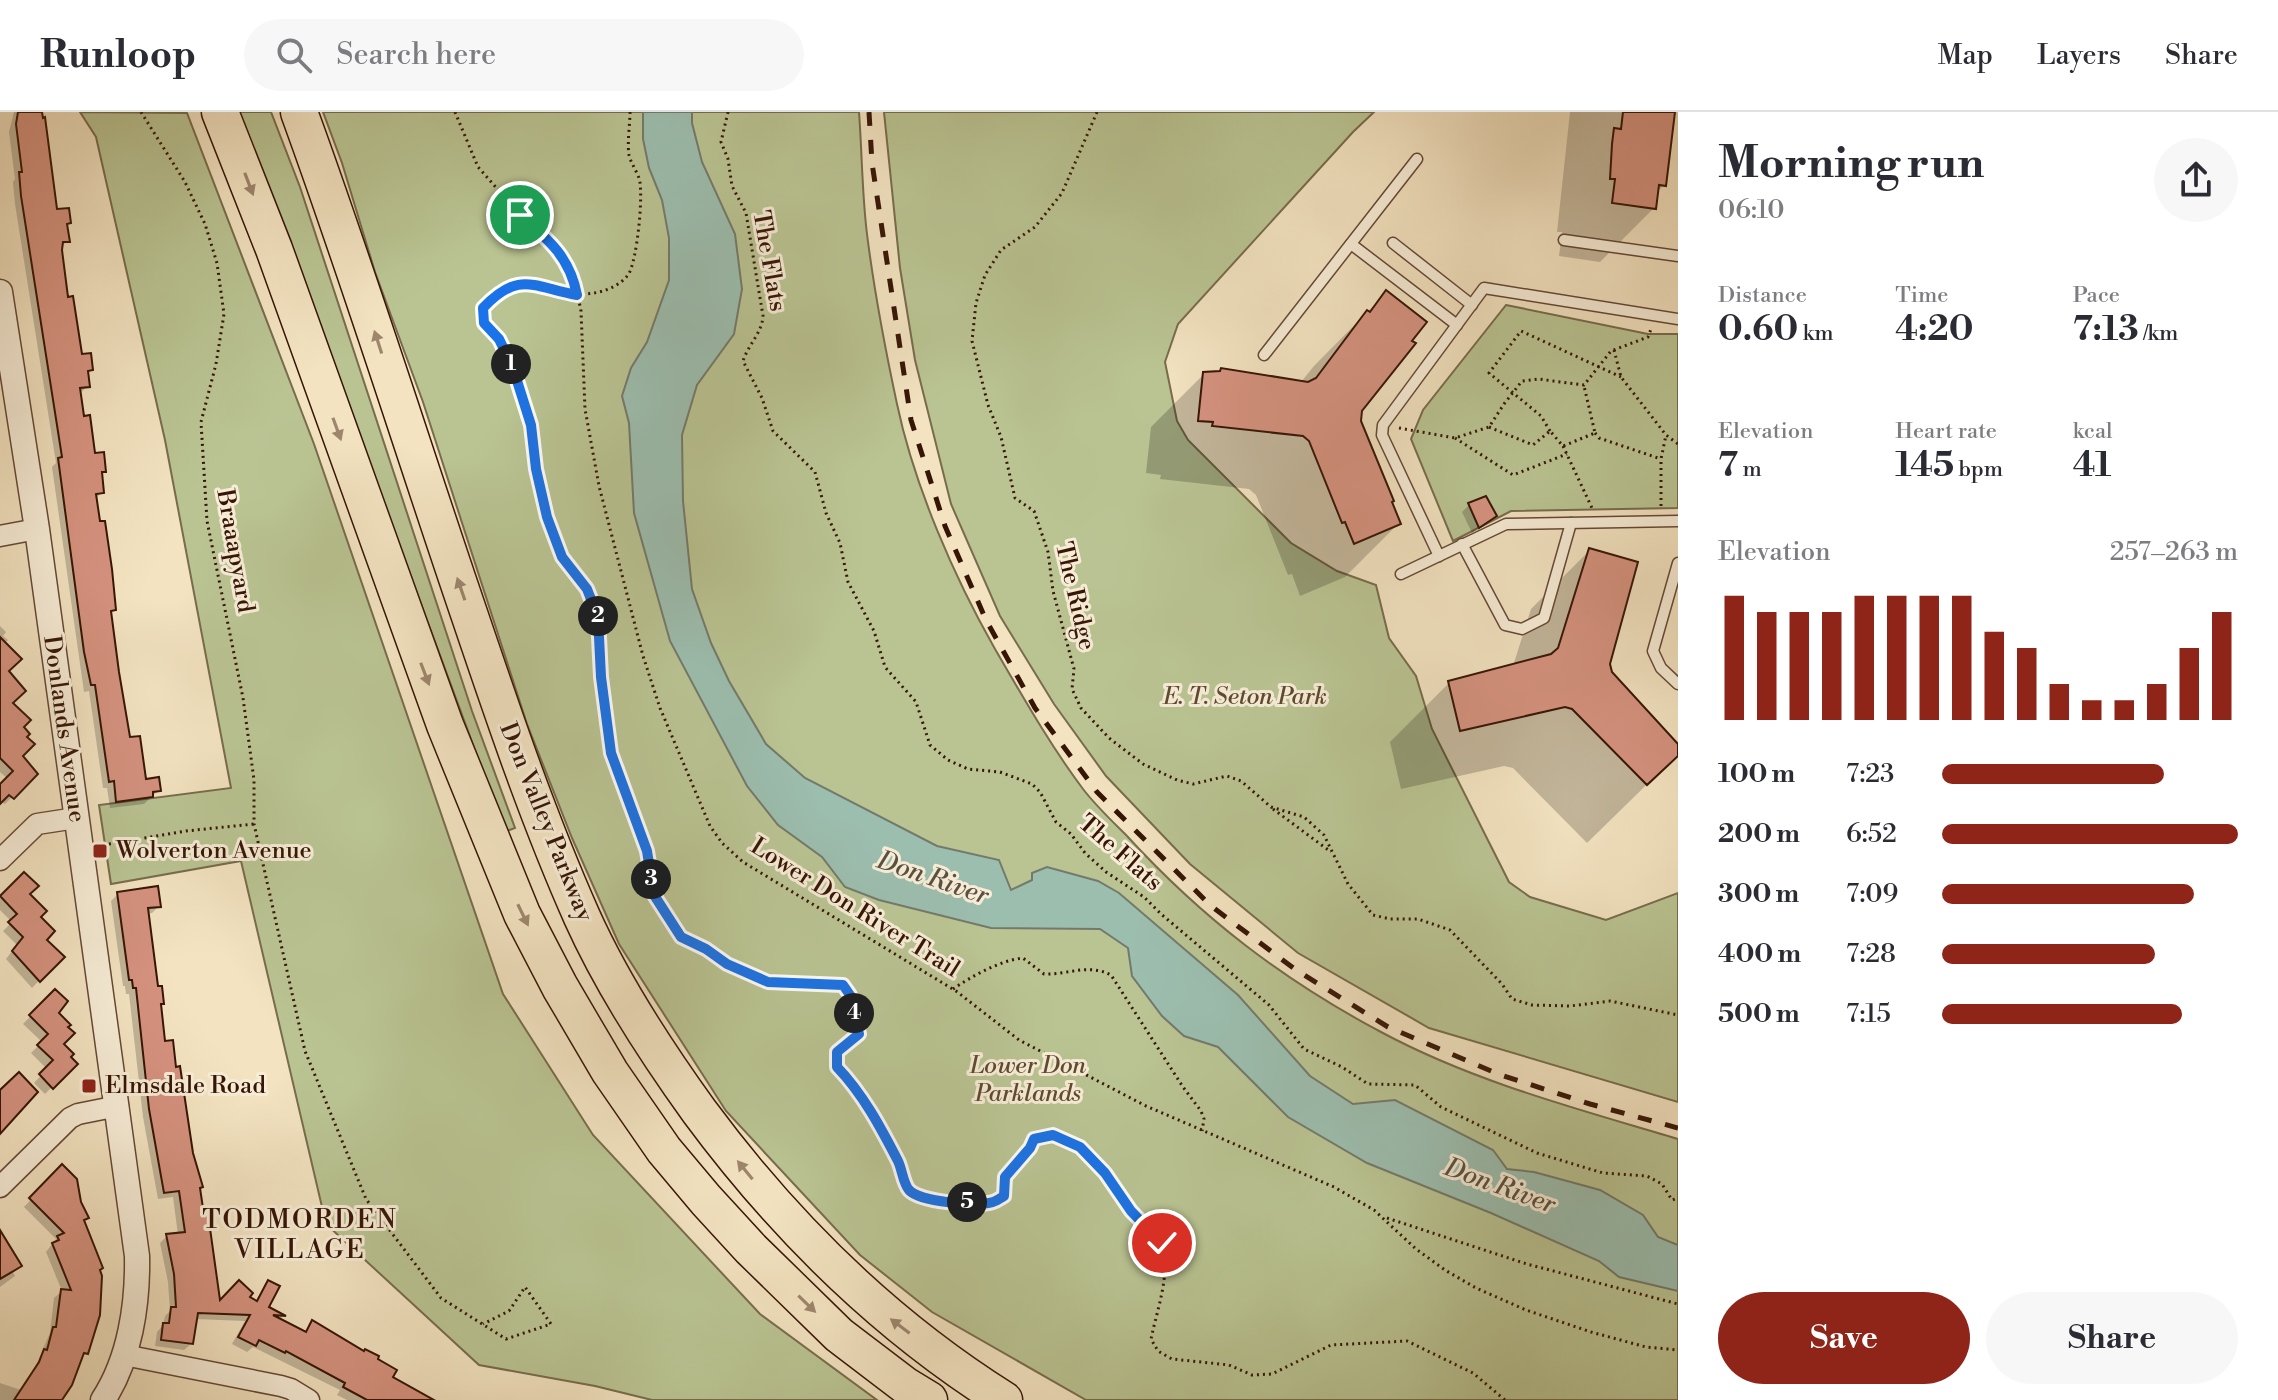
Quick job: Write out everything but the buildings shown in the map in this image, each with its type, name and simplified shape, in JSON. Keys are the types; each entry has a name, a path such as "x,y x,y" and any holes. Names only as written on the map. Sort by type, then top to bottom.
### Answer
{"highway":[{"path":"220,112 274,249 445,725 522,914 560,987 619,1085 664,1150 706,1200 839,1335 929,1400"},
{"name":"Don Valley Parkway","path":"299,112 516,751 583,918 620,990 660,1058 718,1137 795,1230 883,1313 962,1374 1004,1400"}],"street":[{"name":"Donlands Avenue","path":"0,292 37,529 118,1106 137,1271 135,1302 124,1355 103,1400"},
{"path":"0,536 37,529"},
{"path":"0,860 37,824 76,818"},
{"path":"0,1187 70,1118 87,1111 118,1106"},
{"path":"124,1355 281,1386 309,1400"}],"lane":[{"path":"1264,355 1417,159"},
{"path":"1564,240 1678,256"},
{"path":"1393,243 1472,305"},
{"path":"1351,244 1457,325"},
{"path":"1439,556 1382,435 1383,425 1484,288 1678,319"},
{"path":"1401,574 1506,524 1678,521"},
{"path":"1462,544 1505,625 1522,629 1544,618 1571,523"},
{"path":"1678,563 1653,651 1661,668 1678,684"}],"path":[{"name":"Braaapyard","path":"141,112 185,182 205,224 217,263 224,314 216,364 201,422 207,521 243,698 254,780 254,824 305,1051 366,1199 441,1298 506,1339 551,1324 525,1287 509,1311 483,1324"},
{"name":"Lower Don River Trail","path":"455,112 478,167 520,215 547,238 573,272 581,311 585,409 599,486 643,656 660,708 710,826 722,843 743,862 953,989 1019,1040 1146,1106 1334,1187 1384,1217 1416,1249 1445,1270 1526,1310 1646,1347 1678,1350"},
{"path":"630,112 629,153 640,179 640,195 633,264 618,285 604,291 577,295 523,282 497,293 483,308 484,323 499,339 513,368 531,425 536,469 547,517 562,557 587,589 598,617 601,677 611,753 647,851 654,895 681,937 727,964 768,982 843,985 850,995 859,1034 837,1052 837,1067 872,1114 902,1169 907,1188 920,1198 959,1203 993,1202 1004,1196 1005,1177 1025,1155 1034,1139 1053,1135 1080,1147 1105,1173 1131,1211 1162,1243 1162,1291 1151,1339 1158,1351 1172,1359 1229,1365 1252,1375 1272,1374 1331,1345 1407,1341 1473,1373 1505,1400"},
{"name":"The Flats","path":"728,112 721,142 728,159 732,186 746,213 763,316 763,325 748,345 743,361 762,398 773,431 815,472 826,513 840,543 848,582 874,631 885,667 916,702 930,745 948,760 968,769 1000,772 1032,784 1040,792 1056,822 1071,834 1085,853 1106,872 1144,897 1269,1005 1304,1049 1342,1067 1368,1084 1415,1085 1441,1107 1537,1153 1603,1173 1647,1176 1662,1184 1672,1200 1678,1198"},
{"name":"The Ridge","path":"1097,112 1062,193 1035,227 1001,250 985,275 976,303 972,341 988,405 1001,437 1015,498 1034,511 1048,552 1053,591 1074,669 1072,689 1081,708 1101,731 1143,764 1193,784 1227,776 1241,781 1271,807 1304,817 1324,835 1348,884 1373,915 1390,919 1418,919 1450,930 1502,984 1512,999 1532,1005 1570,1006 1610,1001 1678,1015"},
{"path":"1584,385 1614,350 1648,337 1654,315"},
{"path":"1594,522 1594,512 1563,446 1541,416 1489,373 1521,331 1621,377"},
{"path":"1614,350 1621,377 1666,435 1678,444"},
{"path":"1455,438 1489,427 1522,381 1538,379 1584,385"},
{"path":"1584,385 1595,433 1599,438 1661,459"},
{"path":"1383,425 1455,438 1513,475 1567,454"},
{"path":"1489,427 1533,445 1550,431"},
{"path":"1563,446 1595,433"},
{"path":"1662,521 1661,459 1666,435"},
{"path":"1271,807 1334,855"},
{"path":"103,845 186,831 254,824"},
{"path":"953,989 974,975 1023,958 1044,974 1083,968 1111,975 1201,1111 1204,1119 1202,1131"},
{"path":"1384,1217 1527,1264 1678,1304"}],"green space":[{"path":"80,112 187,113 314,444 503,994 593,1135 760,1314 877,1400 652,1400 595,1386 479,1365 326,1224 241,861 111,884 99,805 231,788 165,440 96,137"},
{"path":"239,112 271,112 300,187 472,711 515,828 507,831 495,804"},
{"name":"Lower Don Parklands","path":"323,112 859,112 865,219 884,340 904,435 937,530 965,592 1048,738 1093,801 1155,866 1245,945 1311,991 1381,1032 1453,1066 1527,1093 1678,1139 1678,1400 1086,1400 932,1312 860,1255 726,1111 619,944 572,838 527,724 423,402 375,272"},
{"name":"E. T. Seton Park","path":"884,112 1374,112 1178,324 1165,362 1177,421 1188,440 1291,543 1337,571 1376,585 1389,638 1416,676 1432,729 1509,882 1530,897 1606,920 1678,893 1678,1102 1429,1028 1298,953 1190,864 1106,776 1054,704 1000,616 951,504 915,360 900,268"},
{"path":"1506,305 1648,334 1678,334 1678,508 1511,511 1453,541 1411,439 1423,410"}],"water":[{"name":"Don River","path":"643,112 692,112 702,162 735,234 742,289 734,334 697,385 682,435 683,501 692,589 711,643 729,681 766,744 805,778 937,846 999,860 1011,890 1032,880 1032,873 1047,867 1098,881 1119,893 1238,995 1310,1076 1353,1104 1395,1100 1493,1150 1507,1169 1534,1172 1600,1190 1643,1215 1658,1237 1678,1245 1678,1291 1619,1277 1599,1261 1367,1163 1288,1117 1218,1047 1184,1036 1162,1016 1132,976 1128,948 1100,929 991,928 879,900 845,887 822,857 778,825 747,786 670,641 634,513 629,423 622,396 631,368 647,342 669,280 669,238 662,200 649,168 643,139"}],"railway":[{"path":"869,112 872,163 911,420 945,526 986,620 1035,708 1097,792 1211,906 1296,970 1388,1027 1498,1074 1678,1128"}],"place":[{"name":"Wolverton Avenue","path":"100,851"},
{"name":"Elmsdale Road","path":"89,1086"}],"district":[{"name":"TODMORDEN VILLAGE","path":"300,1235"}],"route":[{"path":"520,215 547,238 573,272 577,295 523,282 497,293 483,308 484,323 499,339 513,368 531,425 536,469 547,517 562,557 587,589 598,617 601,677 611,753 647,851 654,895 671,925 681,937 727,964 768,982 843,985 850,995 859,1034 837,1052 837,1067 872,1114 902,1169 907,1188 920,1198 959,1203 993,1202 1004,1196 1005,1177 1034,1139 1053,1135 1080,1147 1105,1173 1131,1211 1162,1243"}]}
